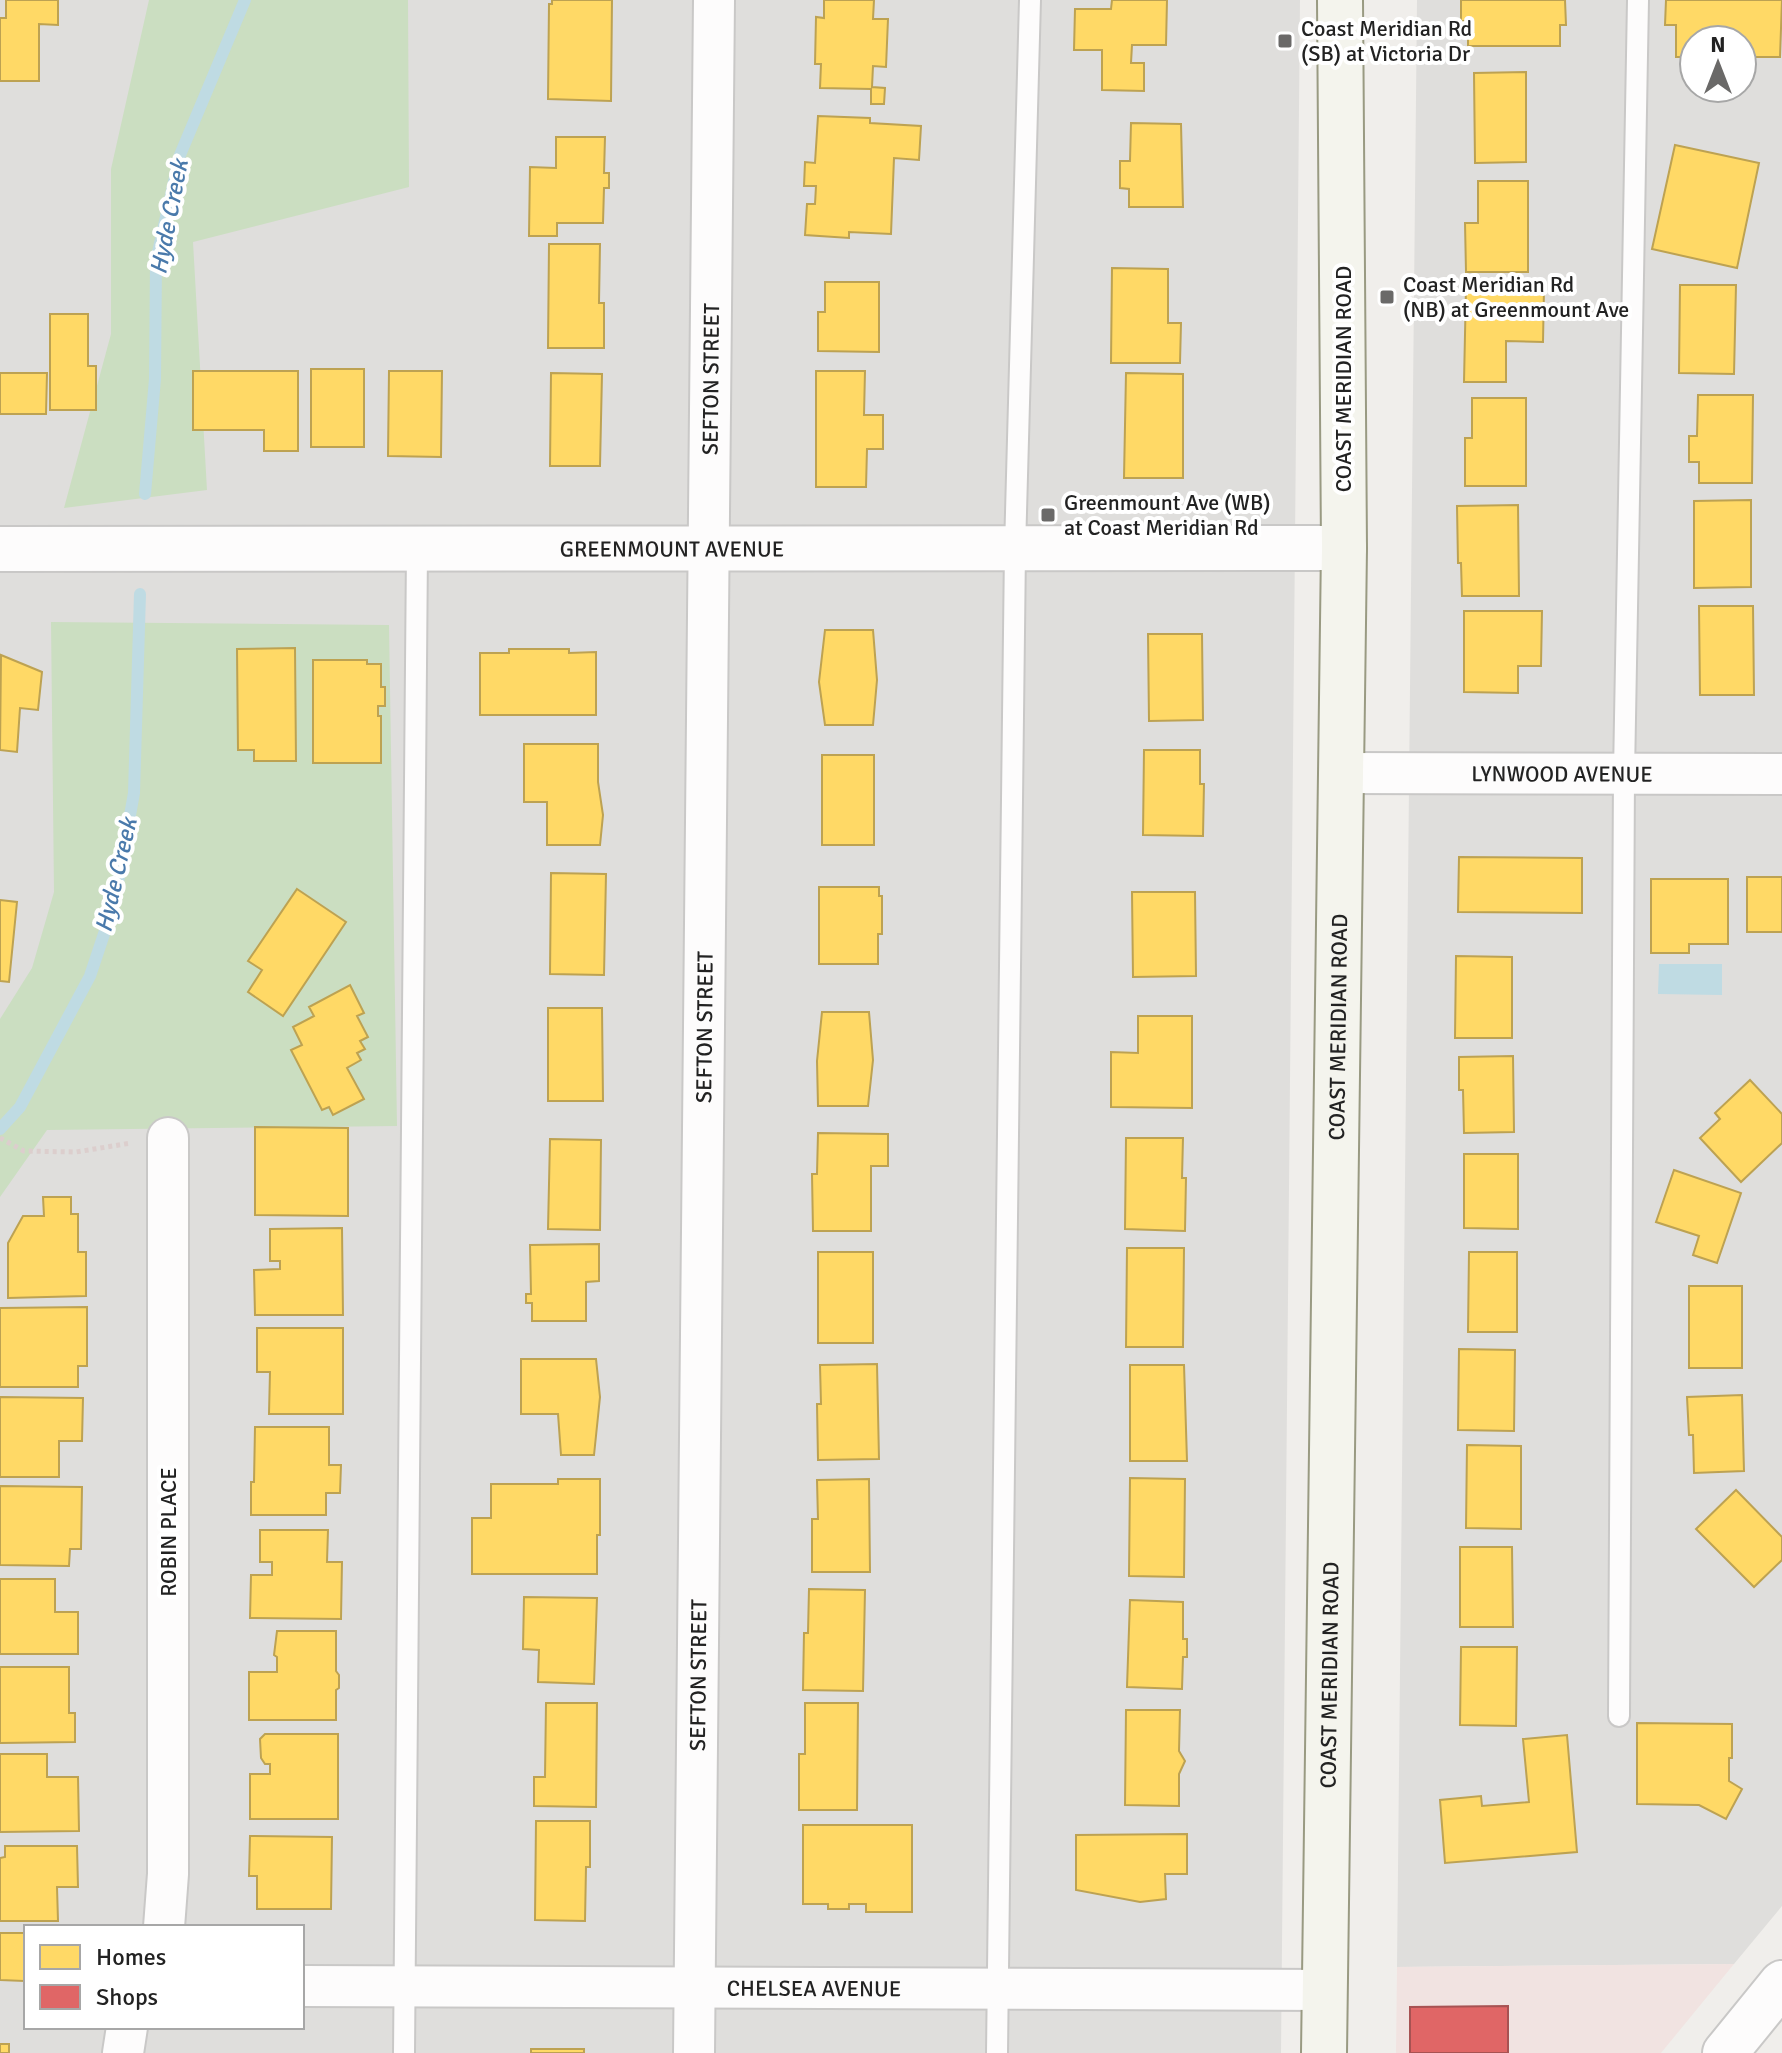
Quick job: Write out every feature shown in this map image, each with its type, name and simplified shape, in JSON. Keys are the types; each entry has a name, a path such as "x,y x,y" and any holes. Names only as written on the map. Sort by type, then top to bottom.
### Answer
{"main road":[{"name":"COAST MERIDIAN ROAD","path":"1324,2053 1344,548 1340,0"}],"street":[{"name":"SEFTON STREET","path":"694,2053 714,0"},
{"name":"GREENMOUNT AVENUE","path":"0,549 1344,548"},
{"name":"LYNWOOD AVENUE","path":"1342,773 1782,774"},
{"name":"ROBIN PLACE","path":"164,1925 168,1874 168,1138"},
{"path":"1725,2053 1782,1983"},
{"name":"CHELSEA AVENUE","path":"304,1986 1324,1990"},
{"path":"123,2053 127,2029"}],"lane":[{"path":"997,2053 1015,549 1030,0"},
{"path":"1619,1716 1624,774 1638,0"},
{"path":"404,2053 417,550"}],"path":[{"path":"0,1138 24,1151 76,1152 168,1138"}],"shaded area":[{"path":"0,0 1300,0 1281,2053 0,2053"},
{"path":"1417,0 1782,0 1782,1906 1734,1964 1397,1967"},
{"path":"1734,1964 1661,2053 1396,2053 1397,1967"}],"green space":[{"path":"149,0 408,0 409,187 193,242 207,490 64,508 111,334 111,169"},
{"path":"51,622 389,625 397,1126 47,1130 0,1197 0,1019 32,968 54,892"}],"water":[{"path":"1659,964 1722,964 1722,995 1658,994"}],"building: Homes":[{"path":"6,0 58,0 58,25 39,24 39,81 0,81 0,18 6,18"},
{"path":"552,0 612,0 611,101 548,99 549,4"},
{"path":"824,0 874,0 873,19 888,19 886,67 873,66 872,87 885,88 884,104 871,104 871,89 820,88 821,64 815,64 816,17 824,18"},
{"path":"1112,0 1167,0 1166,45 1132,45 1131,63 1144,63 1144,91 1102,90 1102,50 1074,50 1075,9 1111,9"},
{"path":"1461,0 1565,0 1566,25 1560,25 1560,46 1468,46 1468,21 1461,21"},
{"path":"1666,0 1782,0 1780,57 1758,57 1758,24 1678,24 1676,57 1676,25 1665,25"},
{"path":"1526,72 1526,162 1475,163 1474,73"},
{"path":"818,116 870,118 870,123 921,126 919,160 894,158 891,234 849,232 849,238 805,235 807,204 815,204 816,186 804,186 805,162 815,163"},
{"path":"1131,123 1181,124 1183,207 1129,207 1129,189 1120,188 1120,161 1130,161"},
{"path":"556,137 605,137 604,173 609,173 609,188 604,188 603,223 557,223 557,236 529,236 530,167 556,168"},
{"path":"1675,145 1759,163 1737,268 1652,249"},
{"path":"1478,181 1528,181 1528,272 1466,272 1465,223 1478,223"},
{"path":"549,244 600,244 599,303 604,303 604,348 548,348"},
{"path":"1112,268 1168,269 1168,323 1181,323 1180,363 1111,363"},
{"path":"825,282 879,282 879,352 818,351 818,312 825,312"},
{"path":"1680,285 1736,285 1734,374 1679,373"},
{"path":"1466,287 1544,288 1543,342 1506,341 1506,382 1464,382"},
{"path":"50,314 88,314 88,366 96,366 96,410 50,410"},
{"path":"311,369 364,369 364,447 311,447"},
{"path":"193,371 298,371 298,451 264,451 264,430 193,430"},
{"path":"389,371 442,371 441,457 388,456"},
{"path":"816,371 865,371 864,415 883,415 883,449 867,449 866,487 816,487"},
{"path":"0,373 47,373 46,414 0,414"},
{"path":"551,373 602,374 600,466 550,466"},
{"path":"1126,373 1183,374 1183,478 1124,478"},
{"path":"1698,395 1753,395 1752,483 1699,483 1699,462 1689,462 1689,436 1697,436"},
{"path":"1472,398 1526,398 1526,486 1465,486 1465,438 1472,438"},
{"path":"1751,500 1751,587 1694,588 1694,501"},
{"path":"1518,505 1519,596 1462,596 1457,506"},
{"path":"1699,606 1753,606 1754,695 1700,695"},
{"path":"1464,611 1542,611 1541,666 1518,666 1518,693 1464,692"},
{"path":"825,630 873,630 877,680 873,725 825,725 819,682"},
{"path":"1148,634 1202,634 1203,720 1149,721"},
{"path":"295,648 296,761 254,761 254,750 238,750 237,649"},
{"path":"509,649 596,652 596,715 480,715 480,653 509,653"},
{"path":"1,655 42,672 38,710 20,708 17,752 0,750"},
{"path":"313,660 367,660 367,664 381,664 385,706 378,706 378,716 381,716 381,763 313,763"},
{"path":"524,744 598,744 598,782 603,815 600,845 547,845 547,802 524,802"},
{"path":"1144,750 1200,750 1200,784 1204,784 1203,836 1143,835"},
{"path":"822,755 874,755 874,845 822,845"},
{"path":"1459,857 1582,858 1582,913 1458,912"},
{"path":"551,873 606,874 604,975 550,974"},
{"path":"1747,877 1782,877 1782,932 1747,932"},
{"path":"1651,879 1728,879 1728,944 1689,944 1689,953 1651,953"},
{"path":"819,887 879,887 879,896 882,896 882,934 878,934 878,964 819,964"},
{"path":"297,889 346,922 283,1016 248,992 262,970 248,961"},
{"path":"1132,892 1195,892 1196,976 1133,977"},
{"path":"0,900 17,902 9,982 0,981"},
{"path":"1456,956 1512,957 1512,1038 1455,1038"},
{"path":"350,985 364,1013 357,1016 368,1037 360,1041 365,1049 357,1053 361,1060 347,1068 364,1099 333,1115 329,1107 322,1110 291,1050 302,1045 293,1027 314,1016 309,1007"},
{"path":"548,1008 602,1008 603,1101 548,1101"},
{"path":"822,1012 869,1012 873,1060 868,1106 818,1106 817,1061"},
{"path":"1138,1016 1192,1016 1192,1108 1111,1107 1111,1052 1138,1053"},
{"path":"1513,1056 1514,1132 1464,1133 1459,1057"},
{"path":"1750,1080 1782,1114 1782,1143 1741,1182 1700,1138 1720,1119 1715,1113"},
{"path":"255,1127 348,1128 348,1216 255,1215"},
{"path":"818,1133 888,1134 888,1166 871,1166 871,1231 813,1231 812,1174 817,1174"},
{"path":"1126,1138 1183,1138 1185,1231 1125,1229"},
{"path":"550,1139 601,1140 600,1230 548,1229"},
{"path":"1464,1154 1518,1154 1518,1229 1464,1228"},
{"path":"1674,1170 1741,1193 1717,1263 1693,1255 1699,1236 1656,1222"},
{"path":"43,1197 71,1197 71,1214 78,1214 78,1252 86,1252 86,1296 8,1298 8,1243 23,1216 44,1216"},
{"path":"342,1228 343,1315 255,1315 254,1270 280,1269 280,1261 270,1261 270,1229"},
{"path":"599,1244 599,1281 586,1282 586,1321 532,1321 532,1303 526,1303 526,1294 531,1294 530,1245"},
{"path":"1127,1248 1184,1248 1183,1347 1126,1347"},
{"path":"818,1252 873,1252 873,1343 818,1343"},
{"path":"1469,1252 1517,1252 1517,1332 1468,1332"},
{"path":"1689,1286 1742,1286 1742,1368 1689,1368"},
{"path":"87,1307 87,1366 78,1366 78,1387 0,1387 0,1308"},
{"path":"257,1328 343,1328 343,1414 269,1414 270,1372 257,1372"},
{"path":"1459,1349 1515,1350 1514,1431 1458,1430"},
{"path":"521,1359 596,1359 600,1397 594,1455 561,1455 558,1414 521,1414"},
{"path":"877,1364 879,1459 818,1460 820,1365"},
{"path":"1130,1365 1184,1365 1187,1461 1130,1461"},
{"path":"1742,1395 1744,1471 1694,1473 1693,1435 1689,1435 1687,1397"},
{"path":"0,1397 83,1398 82,1441 59,1441 59,1477 0,1477"},
{"path":"255,1427 329,1427 329,1465 341,1465 340,1493 326,1493 326,1515 251,1515"},
{"path":"1467,1445 1521,1446 1521,1529 1466,1528"},
{"path":"1130,1478 1185,1479 1184,1577 1129,1576"},
{"path":"558,1479 600,1479 597,1574 472,1574 472,1518 491,1518 491,1484 558,1484"},
{"path":"869,1479 870,1572 812,1572 812,1519 818,1519 817,1480"},
{"path":"0,1486 82,1487 81,1549 70,1549 69,1566 0,1565"},
{"path":"1736,1490 1782,1537 1782,1560 1754,1587 1696,1529"},
{"path":"260,1530 328,1530 327,1562 342,1562 341,1619 250,1618 251,1575 272,1575 272,1562 260,1562"},
{"path":"1460,1547 1512,1547 1513,1627 1460,1627"},
{"path":"0,1579 55,1579 55,1612 78,1612 78,1654 0,1654"},
{"path":"809,1589 865,1590 863,1691 803,1690"},
{"path":"524,1597 597,1598 594,1684 538,1682 539,1650 523,1649"},
{"path":"1130,1600 1183,1602 1183,1639 1187,1639 1187,1657 1183,1657 1182,1689 1127,1687"},
{"path":"277,1631 336,1631 339,1688 336,1690 336,1720 249,1720 249,1672 277,1672 277,1657 274,1655"},
{"path":"1461,1647 1517,1647 1516,1726 1460,1725"},
{"path":"0,1667 69,1667 69,1713 75,1713 75,1742 0,1743"},
{"path":"546,1703 597,1703 596,1807 534,1806 534,1777 545,1777"},
{"path":"805,1703 858,1703 857,1810 799,1810 799,1754 805,1754"},
{"path":"1126,1710 1180,1710 1179,1751 1185,1761 1179,1774 1179,1806 1125,1805"},
{"path":"1637,1723 1732,1724 1729,1781 1742,1789 1726,1819 1699,1805 1637,1804"},
{"path":"265,1734 338,1734 338,1819 250,1819 250,1774 270,1774 270,1764 265,1764 261,1758 260,1739"},
{"path":"1567,1735 1577,1852 1445,1863 1440,1800 1481,1796 1482,1806 1529,1802 1523,1739"},
{"path":"0,1754 47,1754 47,1777 78,1777 79,1831 0,1832"},
{"path":"536,1821 590,1821 585,1921 535,1920"},
{"path":"803,1825 912,1825 912,1912 866,1912 866,1904 849,1904 849,1909 828,1909 828,1904 803,1904"},
{"path":"1187,1834 1187,1874 1165,1874 1166,1899 1140,1902 1076,1890 1076,1835"},
{"path":"250,1836 332,1837 331,1909 257,1909 257,1876 249,1876"},
{"path":"5,1846 77,1846 78,1887 57,1887 58,1921 0,1921 0,1858 5,1857"},
{"path":"0,1933 24,1933 24,1981 0,1980"},
{"path":"0,2044 9,2044 9,2053 0,2053"},
{"path":"531,2049 584,2049 584,2053 531,2053"}],"building: Shops":[{"path":"1508,2006 1508,2053 1410,2053 1410,2007"}],"waterway":[{"name":"Hyde Creek","path":"145,494 155,379 156,261 180,155 245,0"},
{"name":"Hyde Creek","path":"0,1129 20,1107 90,976 114,904 134,793 140,594"}],"place":[{"name":"Coast Meridian Rd (SB) at Victoria Dr","path":"1285,41"},
{"name":"Coast Meridian Rd (NB) at Greenmount Ave","path":"1387,297"},
{"name":"Greenmount Ave (WB) at Coast Meridian Rd","path":"1048,515"}]}
